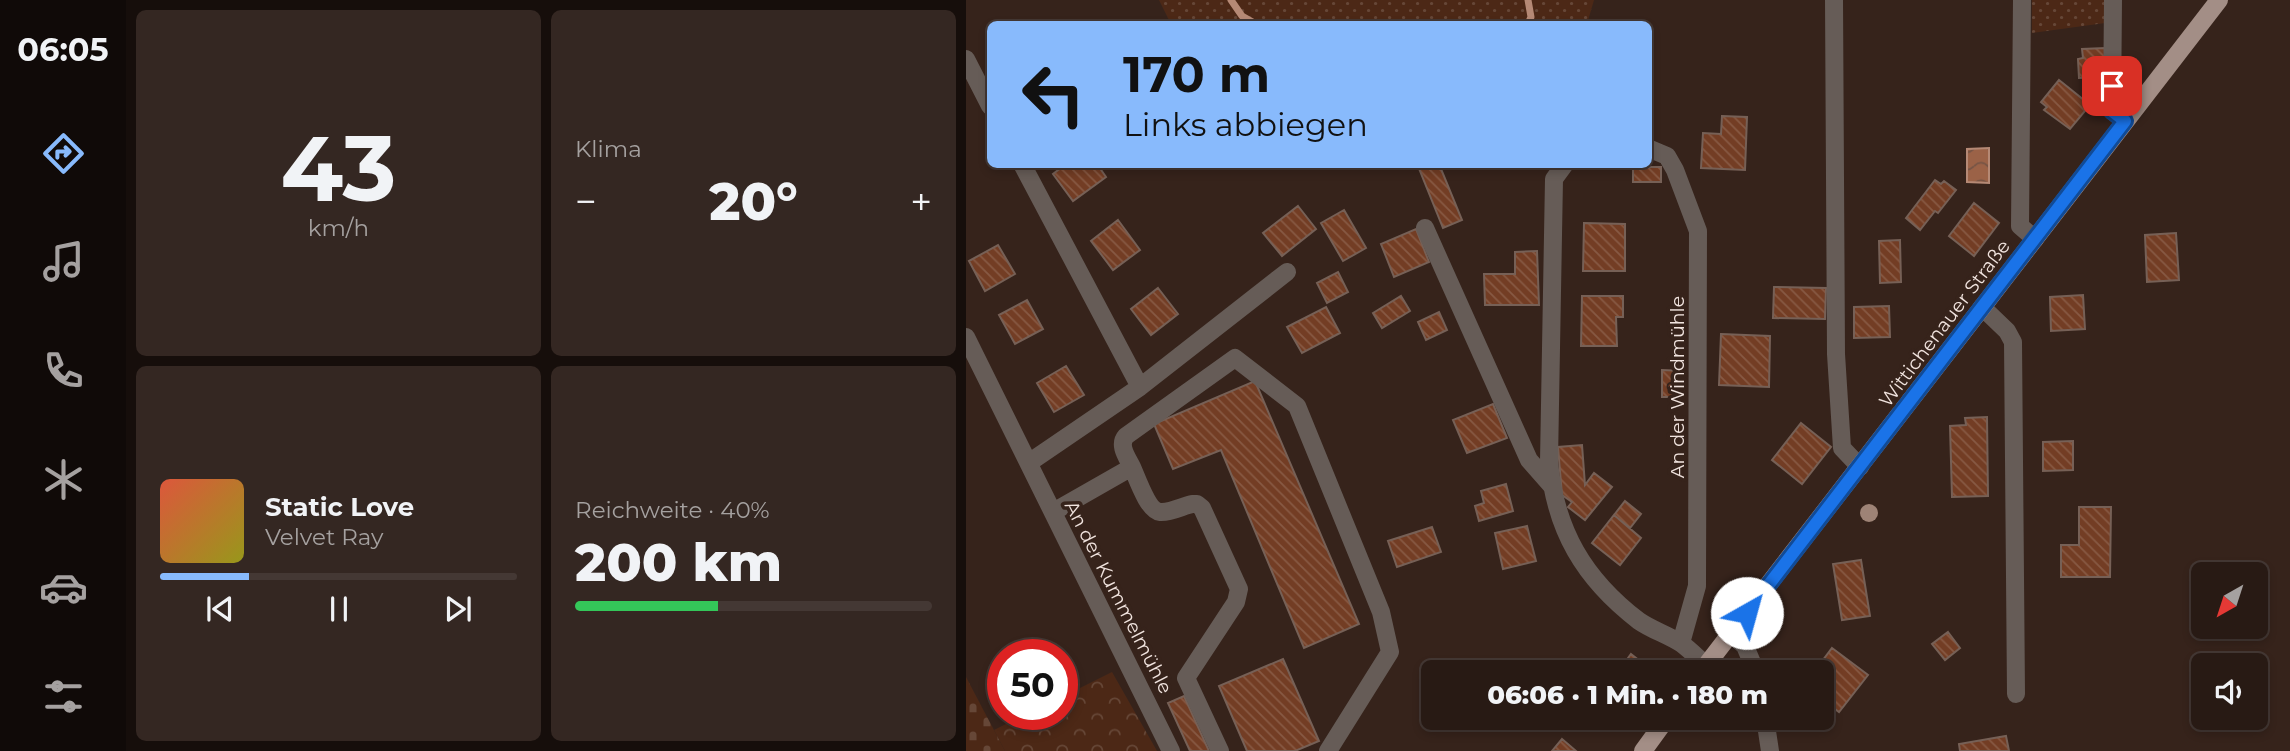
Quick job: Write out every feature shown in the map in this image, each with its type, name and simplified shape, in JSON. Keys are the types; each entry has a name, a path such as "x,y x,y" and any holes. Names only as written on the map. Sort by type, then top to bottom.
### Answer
{"main road":[{"name":"Wittichenauer Straße","path":"1710,660 2219,0"},
{"path":"1643,751 1658,730"}],"street":[{"path":"1834,0 1836,354 1842,448 1860,467"},
{"path":"2022,0 2020,226 2035,239"},
{"path":"2113,0 2112,111 2125,121"},
{"path":"966,59 987,100"},
{"name":"An der Windmühle","path":"1652,150 1668,156 1698,231 1697,586 1681,643"},
{"path":"1024,168 1140,387"},
{"path":"1558,169 1549,461 1551,485 1562,528 1578,557 1599,585 1640,622 1681,643 1697,660"},
{"path":"1426,228 1530,460 1551,485"},
{"path":"1030,463 1140,387 1287,272"},
{"path":"1982,307 2007,331 2013,341 2016,694"},
{"name":"An der Kummelmühle","path":"966,337 1171,751"},
{"path":"1220,751 1186,678 1236,602 1239,589 1202,508 1192,503 1157,512 1151,507 1123,447 1123,439 1235,358 1297,406 1381,612 1390,652 1328,751"},
{"path":"1053,513 1132,467"},
{"path":"1731,634 1745,646 1751,660"},
{"path":"1767,730 1770,751"}],"green space":[{"path":"1159,0 1594,0 1588,21 1170,21"},
{"path":"2032,0 2105,0 2105,23 2032,33"},
{"path":"1112,672 1157,751 1005,751 994,730 1078,730 1078,689"},
{"path":"966,677 987,717 987,730 994,730 1005,751 966,751"}],"water":[{"path":"1989,148 1989,183 1967,182 1967,149"}],"building":[{"path":"2105,48 2106,77 2079,78 2078,59 2083,58 2082,49"},
{"path":"2059,80 2090,105 2070,129 2044,110 2047,107 2041,102"},
{"path":"1722,116 1747,117 1745,170 1701,168 1703,133 1721,134"},
{"path":"1661,167 1661,182 1633,182 1633,168"},
{"path":"1061,168 1100,168 1106,177 1073,201 1053,174"},
{"path":"1419,168 1441,168 1462,220 1443,228"},
{"path":"1935,180 1941,184 1944,181 1956,190 1920,230 1906,218"},
{"path":"1974,203 1999,223 1974,256 1949,236"},
{"path":"1298,206 1316,229 1282,256 1263,233"},
{"path":"1344,210 1366,248 1343,261 1321,223"},
{"path":"1118,220 1140,250 1113,270 1091,241"},
{"path":"1584,223 1625,224 1625,271 1583,271"},
{"path":"1416,229 1429,262 1394,277 1381,244"},
{"path":"2176,233 2179,280 2147,282 2145,235"},
{"path":"1900,240 1901,282 1880,283 1879,241"},
{"path":"998,245 1015,274 985,291 969,261"},
{"path":"1537,251 1539,305 1485,305 1484,274 1515,274 1515,252"},
{"path":"1338,272 1348,292 1327,303 1317,283"},
{"path":"1774,287 1826,288 1825,319 1773,318"},
{"path":"1158,288 1178,314 1151,335 1131,309"},
{"path":"2083,295 2085,329 2051,331 2050,297"},
{"path":"1401,296 1410,311 1382,328 1373,313"},
{"path":"1582,296 1623,296 1623,317 1616,317 1617,346 1581,346"},
{"path":"1027,300 1043,329 1015,344 999,315"},
{"path":"1889,306 1890,337 1854,338 1854,307"},
{"path":"1326,307 1340,333 1302,353 1287,327"},
{"path":"1439,312 1447,330 1426,340 1418,322"},
{"path":"1721,334 1770,336 1769,387 1719,385"},
{"path":"1066,366 1084,395 1054,412 1037,383"},
{"path":"1662,370 1684,371 1684,397 1662,397"},
{"path":"1255,381 1359,624 1304,648 1221,450 1173,469 1154,424"},
{"path":"1493,404 1507,438 1467,453 1453,420"},
{"path":"1987,417 1988,496 1952,497 1950,426 1966,425 1965,418"},
{"path":"1801,423 1831,447 1802,484 1772,460"},
{"path":"2073,441 2073,470 2043,471 2043,442"},
{"path":"1582,445 1585,485 1594,473 1612,487 1585,520 1568,507 1572,502 1562,495 1558,447"},
{"path":"1506,484 1513,511 1479,521 1475,506 1484,503 1481,491"},
{"path":"1625,501 1641,514 1630,528 1614,515"},
{"path":"2079,507 2111,507 2110,577 2061,577 2061,545 2079,545"},
{"path":"1614,515 1641,538 1620,565 1592,543"},
{"path":"1527,526 1536,561 1503,569 1495,533"},
{"path":"1432,527 1441,552 1397,567 1388,541"},
{"path":"1861,560 1870,616 1842,620 1833,564"},
{"path":"1948,632 1960,648 1945,660 1932,644"},
{"path":"1832,648 1868,675 1839,712 1834,708 1834,660 1823,660"},
{"path":"1631,654 1639,660 1627,660"},
{"path":"1283,659 1319,741 1295,751 1247,751 1219,686"},
{"path":"1184,696 1209,751 1190,751 1168,703"},
{"path":"2006,736 2009,751 1960,751 1959,744"},
{"path":"1562,739 1576,751 1552,751"}],"waterway":[{"path":"1231,0 1242,16 1251,21"},
{"path":"1528,0 1529,21"}],"route":[{"path":"1747,613 2125,121 2112,111 2112,86"}]}
